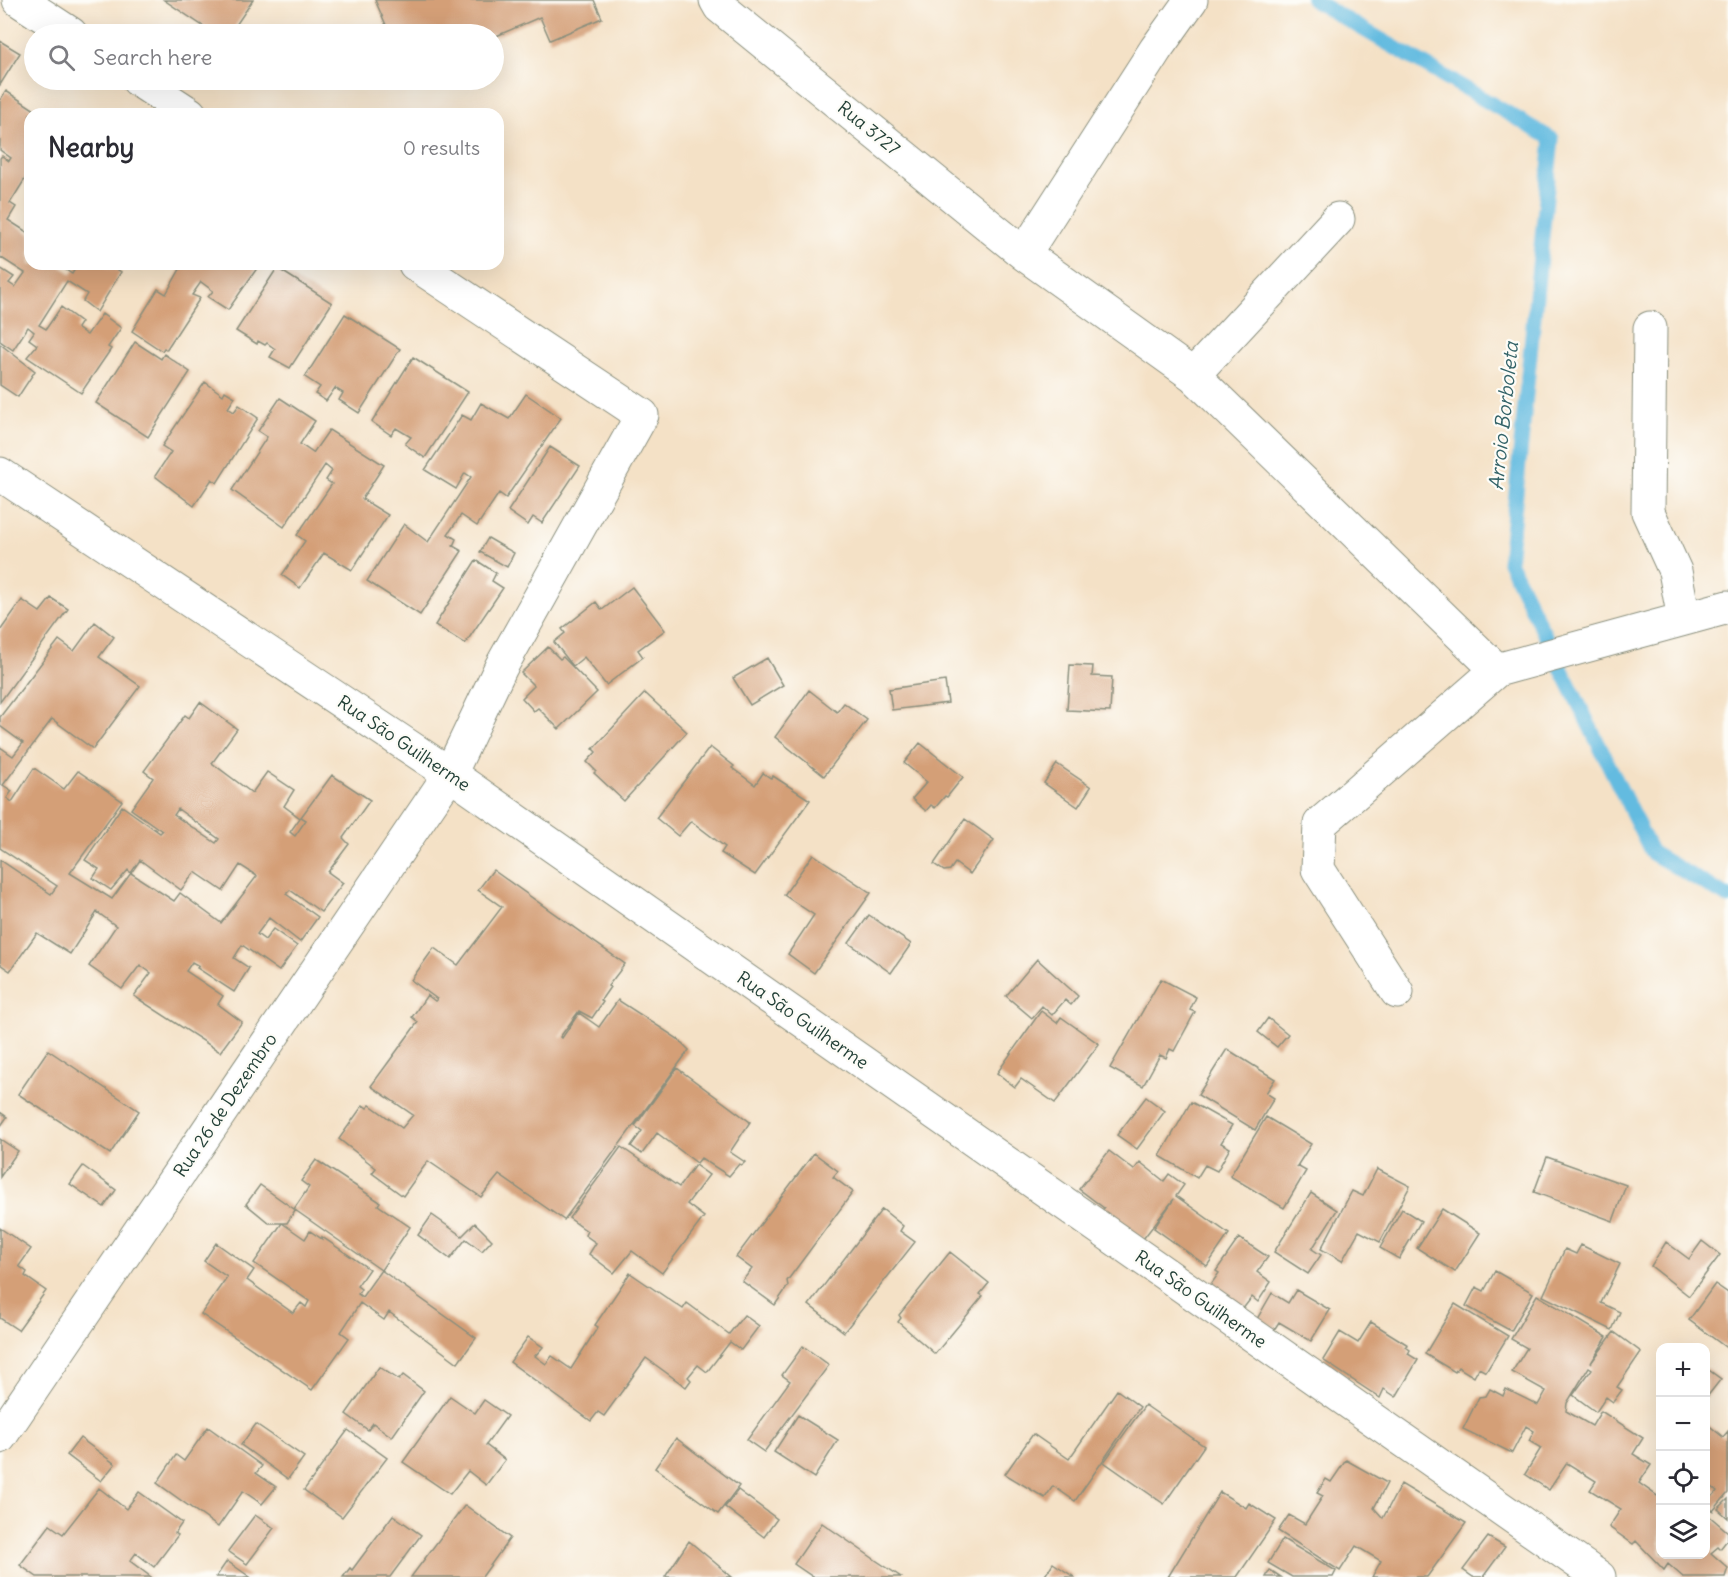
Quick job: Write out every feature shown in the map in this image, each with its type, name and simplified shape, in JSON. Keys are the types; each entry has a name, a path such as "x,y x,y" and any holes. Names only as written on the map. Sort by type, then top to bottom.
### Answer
{"street":[{"path":"19,0 55,24"},
{"name":"Rua 3727","path":"716,0 720,7 1024,254 1193,375 1497,670"},
{"path":"1024,254 1156,49 1191,0"},
{"path":"153,90 181,108"},
{"path":"1193,375 1338,219"},
{"name":"Rua 26 de Dezembro","path":"0,1437 450,774 501,667 642,415 424,270"},
{"path":"1650,328 1648,512 1675,571 1684,619"},
{"name":"Rua São Guilherme","path":"0,474 450,774 1599,1577"},
{"path":"1397,992 1318,869 1320,824 1497,670 1728,607"}],"building":[{"path":"164,0 253,0 237,24 200,24"},
{"path":"375,0 594,0 602,18 550,40 540,17 504,33 504,24 386,24"},
{"path":"0,41 20,53 0,85"},
{"path":"6,91 32,108 24,108 24,181 10,203 16,207 8,220 24,230 24,270 66,270 72,274 74,270 118,270 121,272 97,312 83,301 87,294 67,281 39,325 46,329 61,307 81,322 77,328 87,335 102,314 121,328 108,347 111,349 81,393 27,357 37,345 29,339 34,332 28,327 13,350 0,341 0,268 14,277 9,283 15,287 25,273 0,257 0,158 2,156 9,161 11,158 0,150 0,100"},
{"path":"180,270 256,270 228,310 208,297 213,291 201,282 192,295 200,298 166,350 164,348 162,351 132,331 158,289 166,294"},
{"path":"276,270 280,270 332,303 290,368 270,357 275,349 267,343 265,345 258,341 257,344 236,331"},
{"path":"345,314 400,349 359,413 339,400 343,393 335,388 326,401 315,394 320,387 305,377"},
{"path":"135,342 161,359 164,354 190,372 148,437 96,403"},
{"path":"0,344 35,371 18,397 0,385"},
{"path":"413,357 468,392 425,458 405,444 411,437 396,428 391,435 372,422"},
{"path":"205,382 223,395 225,391 235,397 228,408 234,412 239,405 258,418 217,483 212,479 194,506 155,476 171,452 162,446"},
{"path":"526,394 561,418 506,498 499,493 477,526 461,515 448,534 456,539 453,546 462,551 420,615 367,581 404,524 428,542 471,477 465,473 456,489 425,470 462,415 471,420 481,403 509,419"},
{"path":"280,398 315,421 300,444 313,453 329,430 384,465 362,499 388,515 352,570 324,553 300,588 282,575 305,541 297,535 332,484 326,480 332,471 325,465 284,527 232,490 267,437 258,431"},
{"path":"550,447 580,466 542,523 533,517 528,525 508,511"},
{"path":"488,538 514,553 507,567 480,552"},
{"path":"476,560 496,573 492,581 503,588 465,644 435,625"},
{"path":"632,587 665,630 638,650 643,657 606,685 584,657 573,666 554,642 565,633 562,629 596,602 602,610"},
{"path":"51,598 68,609 0,702 0,631 22,600 40,612"},
{"path":"95,622 114,637 99,657 140,686 93,749 52,719 3,785 12,791 7,798 12,802 34,768 64,789 78,771 122,801 70,873 112,899 131,873 128,870 111,890 93,878 99,869 85,860 122,806 160,833 162,831 131,809 153,778 144,771 185,715 189,718 200,702 237,729 212,763 252,793 267,772 294,790 284,806 300,818 290,832 295,836 306,820 301,817 332,775 370,800 343,838 349,844 328,872 343,883 321,912 290,890 286,894 318,917 300,942 269,918 257,934 265,940 273,929 297,946 279,971 242,945 234,958 249,968 234,992 197,968 199,966 192,962 186,971 223,996 218,1004 242,1022 220,1052 134,996 151,973 140,965 122,989 89,966 116,926 97,912 70,954 37,933 10,971 0,964 0,860 51,894 57,886 0,848 0,747 13,756 23,743 0,726 0,717 59,640 74,651","holes":["178,809 219,839 216,843 174,815","140,860 181,890 195,872 223,891 240,865 257,876 221,923 180,893 174,901 131,873"]},
{"path":"548,647 560,659 563,657 597,692 559,729 538,708 534,711 522,698 534,686 521,673"},
{"path":"767,658 783,685 750,705 733,678"},
{"path":"1070,665 1093,666 1092,676 1112,677 1110,712 1067,710"},
{"path":"945,681 948,703 892,710 889,689"},
{"path":"809,690 837,712 844,703 867,720 824,776 775,737"},
{"path":"645,693 687,732 624,801 594,773 596,771 587,762 596,752 593,749"},
{"path":"920,743 963,777 947,797 945,796 935,808 931,805 926,811 912,799 927,782 904,763"},
{"path":"710,747 734,766 732,768 755,785 763,773 772,779 773,776 810,800 755,875 721,853 725,847 691,821 678,836 656,818"},
{"path":"1057,764 1091,787 1078,807 1044,783"},
{"path":"965,819 994,840 970,874 955,863 950,870 944,871 934,864"},
{"path":"813,854 871,893 814,973 788,954 814,915 784,895"},
{"path":"493,870 625,964 608,986 610,987 601,1000 603,1002 592,1018 579,1011 560,1037 562,1038 579,1013 599,1027 618,1000 678,1039 689,1050 564,1220 499,1175 481,1197 428,1161 403,1196 372,1173 376,1168 339,1139 363,1105 367,1108 370,1105 402,1128 413,1115 371,1086 418,1022 412,1017 427,995 435,1001 437,999 411,980 434,948 458,965 502,907 478,890"},
{"path":"869,915 911,944 891,973 849,943"},
{"path":"1037,959 1078,996 1071,1005 1065,1000 1052,1015 1042,1006 1032,1018 1006,996"},
{"path":"1161,979 1196,997 1190,1010 1195,1012 1174,1051 1170,1049 1166,1058 1160,1055 1143,1086 1110,1068"},
{"path":"1041,1011 1057,1023 1061,1017 1099,1044 1055,1103 1021,1079 1015,1087 997,1073"},
{"path":"1268,1018 1288,1034 1277,1047 1258,1032"},
{"path":"1227,1049 1275,1079 1266,1093 1274,1098 1255,1130 1198,1095"},
{"path":"48,1050 139,1111 110,1154 18,1094"},
{"path":"677,1068 750,1122 730,1152 745,1162 742,1165 739,1164 729,1176 701,1158 697,1163 657,1133 642,1154 631,1146 642,1131 635,1126"},
{"path":"1146,1097 1165,1111 1137,1149 1117,1135"},
{"path":"1191,1102 1232,1125 1221,1143 1230,1148 1217,1171 1205,1165 1197,1178 1160,1156"},
{"path":"0,1112 7,1117 0,1127"},
{"path":"1266,1117 1311,1144 1297,1166 1306,1171 1284,1208 1230,1176"},
{"path":"0,1139 18,1151 0,1177"},
{"path":"621,1147 679,1187 695,1165 709,1175 687,1204 704,1217 662,1273 632,1251 614,1273 589,1254 596,1243 585,1235 587,1231 569,1218"},
{"path":"1109,1151 1134,1170 1140,1162 1164,1181 1169,1174 1184,1185 1176,1196 1229,1234 1207,1266 1154,1228 1174,1199 1143,1239 1099,1213 1104,1208 1079,1189"},
{"path":"814,1153 838,1171 833,1177 853,1192 787,1281 788,1286 775,1305 742,1281 752,1269 736,1257"},
{"path":"1547,1157 1626,1185 1613,1221 1534,1192"},
{"path":"316,1160 380,1202 378,1205 410,1227 381,1270 295,1210 287,1223 269,1223 246,1204 260,1185 294,1209 309,1187 301,1181"},
{"path":"83,1166 116,1190 104,1207 70,1184"},
{"path":"1377,1169 1410,1186 1380,1242 1359,1231 1342,1261 1321,1249 1352,1191 1363,1196"},
{"path":"1311,1193 1337,1210 1312,1249 1321,1255 1308,1274 1274,1252"},
{"path":"882,1209 903,1226 900,1231 915,1242 844,1332 809,1305"},
{"path":"1402,1209 1421,1221 1399,1259 1380,1248"},
{"path":"1442,1209 1480,1233 1455,1272 1417,1248"},
{"path":"432,1215 462,1236 475,1223 492,1240 482,1251 466,1239 450,1259 418,1235"},
{"path":"282,1223 305,1239 310,1231 322,1239 322,1237 369,1269 357,1286 361,1289 358,1294 362,1297 381,1270 476,1338 458,1363 389,1312 384,1320 360,1303 341,1332 349,1338 312,1390 201,1314 227,1277 204,1261 216,1243 254,1270 247,1280 293,1313 301,1303 306,1307 309,1301 254,1263"},
{"path":"0,1228 31,1249 19,1266 27,1272 25,1276 46,1291 18,1330 0,1318"},
{"path":"1239,1238 1268,1257 1257,1272 1271,1282 1258,1302 1252,1297 1242,1310 1209,1287 1219,1273 1216,1271"},
{"path":"1702,1241 1720,1255 1689,1296 1651,1266 1666,1242 1689,1259"},
{"path":"1581,1245 1620,1264 1601,1303 1620,1312 1612,1330 1543,1296 1565,1249 1576,1254"},
{"path":"950,1252 989,1283 980,1294 983,1296 935,1354 898,1322 901,1318 899,1315"},
{"path":"1495,1271 1533,1293 1511,1331 1466,1306 1476,1287 1484,1291"},
{"path":"630,1273 683,1309 687,1303 729,1334 744,1315 759,1326 741,1350 730,1342 707,1372 698,1365 688,1377 691,1380 686,1387 646,1358 604,1416 598,1412 591,1421 510,1362 528,1337 543,1347 535,1356 546,1364 552,1356 571,1369 598,1327 595,1325"},
{"path":"1715,1284 1728,1293 1728,1349 1689,1320"},
{"path":"1296,1290 1330,1310 1311,1341 1279,1322 1270,1336 1253,1326 1272,1293 1288,1303"},
{"path":"1537,1295 1607,1337 1591,1363 1614,1332 1641,1352 1617,1387 1622,1390 1613,1402 1606,1397 1596,1412 1573,1395 1592,1369 1589,1367 1567,1403 1566,1411 1592,1426 1601,1411 1643,1438 1633,1454 1651,1465 1639,1483 1656,1495 1656,1559 1710,1559 1710,1517 1728,1532 1728,1539 1720,1549 1718,1547 1711,1553 1728,1568 1725,1577 1683,1577 1668,1564 1664,1570 1636,1541 1633,1544 1609,1527 1621,1509 1590,1490 1596,1481 1567,1463 1549,1490 1525,1474 1541,1448 1529,1441 1534,1431 1526,1426 1512,1453 1463,1429 1479,1397 1486,1396 1490,1389 1503,1396 1506,1389 1538,1405 1546,1391 1512,1372 1527,1348 1511,1339"},
{"path":"1455,1304 1508,1336 1486,1372 1479,1368 1474,1377 1458,1367 1455,1372 1425,1354"},
{"path":"1371,1322 1408,1345 1406,1347 1410,1350 1408,1354 1418,1360 1396,1397 1384,1389 1380,1398 1323,1360 1340,1332 1358,1343"},
{"path":"803,1346 829,1365 764,1452 747,1440 790,1381 782,1375"},
{"path":"379,1367 399,1380 403,1375 424,1391 392,1437 373,1423 368,1430 346,1414"},
{"path":"1710,1371 1721,1379 1710,1393"},
{"path":"1117,1390 1140,1407 1075,1501 1053,1486 1045,1498 1005,1474 1033,1434 1069,1459"},
{"path":"450,1396 475,1413 484,1400 507,1416 486,1445 505,1460 486,1485 468,1471 450,1494 403,1462"},
{"path":"1145,1405 1204,1446 1164,1504 1104,1462"},
{"path":"798,1415 838,1440 814,1478 774,1452"},
{"path":"256,1424 304,1457 288,1479 241,1445"},
{"path":"1710,1426 1723,1437 1728,1431 1728,1493 1713,1511 1710,1508 1710,1499 1717,1491 1710,1485"},
{"path":"208,1427 262,1466 256,1473 276,1487 262,1504 243,1491 218,1527 157,1483 176,1455 184,1461"},
{"path":"348,1430 387,1458 342,1517 304,1490"},
{"path":"80,1438 115,1464 101,1481 67,1455"},
{"path":"676,1438 739,1486 718,1514 655,1468"},
{"path":"1346,1460 1387,1483 1374,1508 1383,1518 1401,1484 1466,1523 1427,1577 1372,1577 1381,1561 1356,1546 1340,1571 1278,1531 1289,1515 1305,1524 1323,1496 1317,1493 1326,1479 1331,1482"},
{"path":"99,1488 126,1509 139,1492 182,1523 175,1533 178,1535 154,1567 136,1553 130,1561 151,1577 37,1577 20,1565 50,1525 63,1534"},
{"path":"738,1490 777,1519 764,1537 725,1507"},
{"path":"1220,1492 1246,1508 1249,1503 1276,1520 1237,1577 1168,1577"},
{"path":"1728,1499 1728,1518 1718,1509"},
{"path":"465,1505 510,1538 482,1577 411,1577"},
{"path":"255,1515 274,1528 247,1564 228,1551"},
{"path":"393,1515 421,1535 390,1577 343,1577 350,1568 352,1570"},
{"path":"822,1523 901,1577 813,1577 794,1564"},
{"path":"1488,1537 1505,1547 1483,1577 1473,1577 1463,1570"},
{"path":"1283,1539 1336,1571 1333,1577 1292,1577 1268,1563"},
{"path":"689,1541 732,1577 665,1577"},
{"path":"227,1561 250,1577 216,1577"},
{"path":"1053,1563 1074,1577 1044,1577"},
{"path":"1270,1570 1281,1577 1266,1577"}],"waterway":[{"name":"Arroio Borboleta","path":"1313,0 1552,139 1509,562 1652,853 1728,897"}]}
